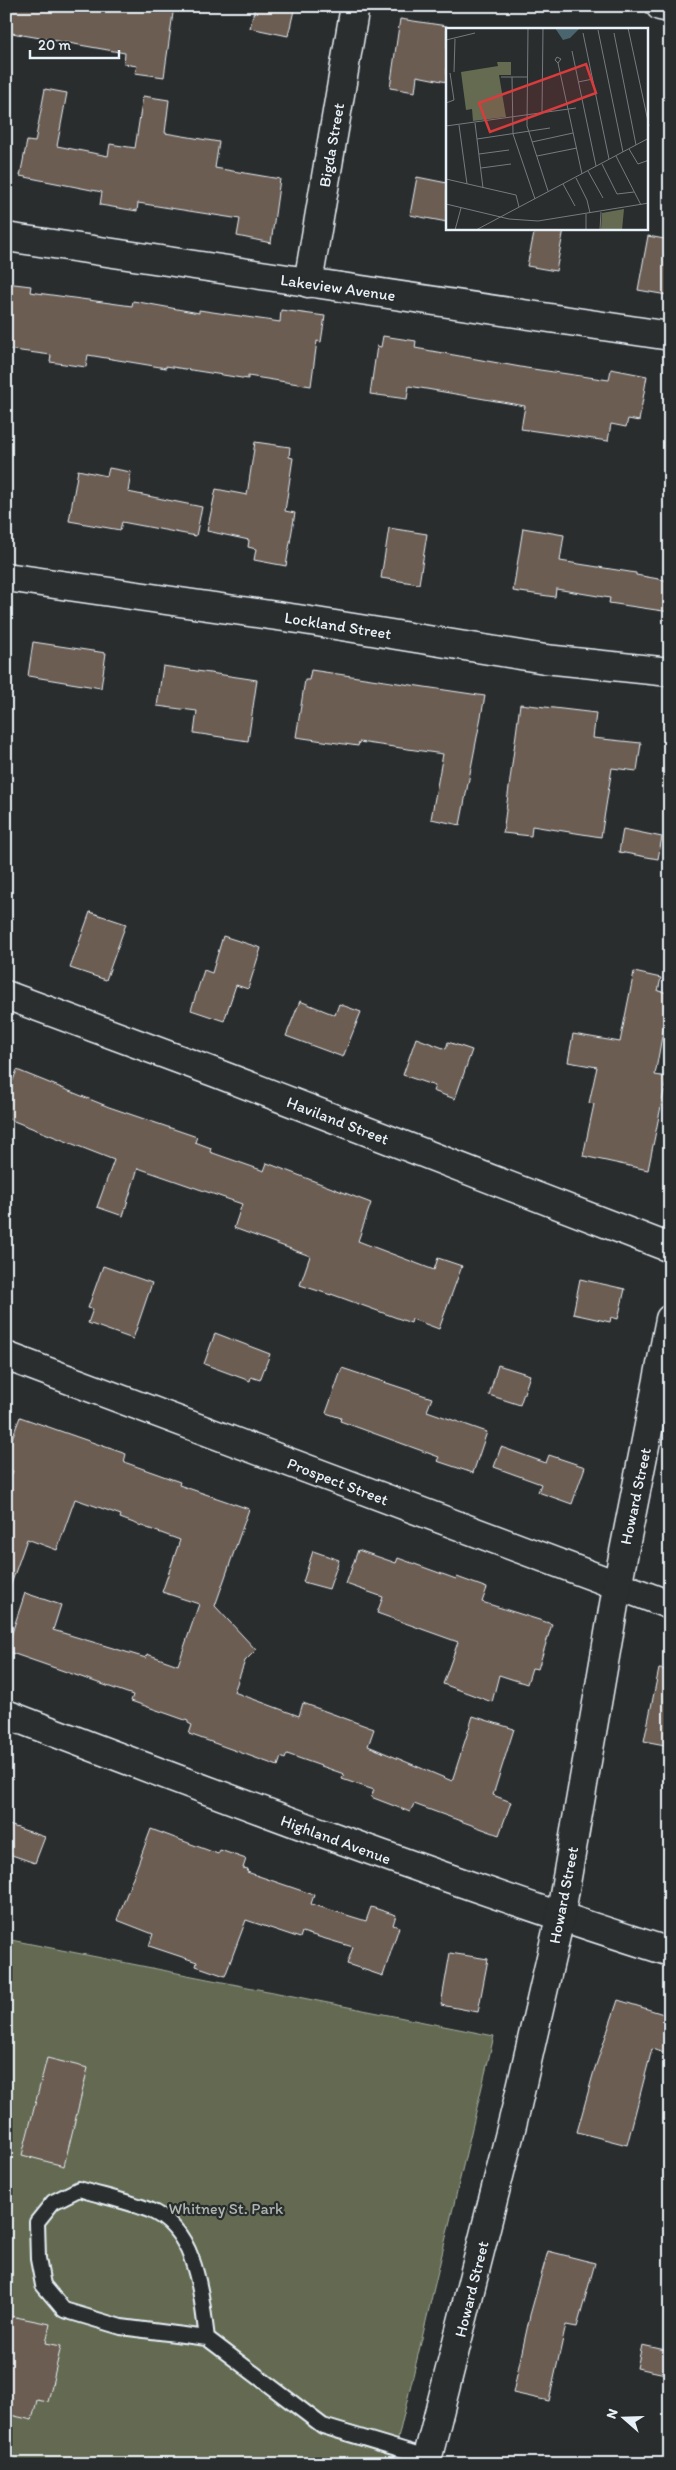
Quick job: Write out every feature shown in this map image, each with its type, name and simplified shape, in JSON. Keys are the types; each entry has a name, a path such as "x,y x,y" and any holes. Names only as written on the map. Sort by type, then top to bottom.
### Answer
{"street":[{"name":"Bigda Street","path":"308,283 355,6"},
{"path":"660,6 670,8"},
{"name":"Lakeview Avenue","path":"6,238 141,256 308,283 670,336"},
{"name":"Lockland Street","path":"6,578 298,619 545,658 670,672"},
{"name":"Haviland Street","path":"6,995 670,1248"},
{"name":"Howard Street","path":"427,2460 517,2105 560,1918 617,1586 670,1319"},
{"name":"Prospect Street","path":"6,1356 670,1605"},
{"name":"Highland Avenue","path":"6,1714 263,1812 560,1918 670,1952"}],"lane":[{"path":"207,2338 200,2287 186,2245 171,2224 151,2211 79,2189 53,2202 37,2222 38,2258 43,2285 64,2310 121,2327 207,2338 323,2426 427,2460"}],"green space":[{"name":"Whitney St. Park","path":"6,1939 494,2036 392,2464 6,2464"}],"building":[{"path":"6,6 174,6 164,77 135,73 137,66 124,64 125,53 6,32"},
{"path":"255,6 295,6 288,36 250,28"},
{"path":"400,19 447,26 446,82 417,76 415,92 390,88"},
{"path":"45,89 67,93 57,146 108,156 110,144 135,148 143,96 169,100 165,133 219,142 215,168 280,179 271,243 237,236 240,219 138,203 137,211 100,205 102,192 20,176 27,141 35,142"},
{"path":"417,177 446,183 446,222 410,215"},
{"path":"535,230 564,230 556,271 527,266"},
{"path":"648,236 670,240 670,279 667,295 638,290"},
{"path":"6,283 31,286 30,292 132,306 133,301 199,313 199,310 280,322 281,310 325,316 321,342 317,341 311,386 248,376 248,379 166,366 166,368 88,355 86,367 50,362 51,355 6,349"},
{"path":"383,336 416,341 415,348 526,368 609,380 611,369 647,376 639,421 628,419 626,427 611,424 608,441 521,429 525,406 409,386 407,399 370,394 377,346 381,347"},
{"path":"255,442 290,447 289,457 293,458 285,511 295,513 286,566 254,560 256,549 248,547 249,540 207,531 216,489 247,495"},
{"path":"109,468 131,472 128,492 202,507 196,536 122,522 120,530 69,521 78,470 107,476"},
{"path":"389,528 427,534 419,584 381,578"},
{"path":"523,528 564,535 560,561 636,573 636,575 670,581 670,612 609,603 610,598 556,589 555,597 513,591"},
{"path":"33,642 106,653 101,688 28,676"},
{"path":"163,666 257,680 248,741 194,733 197,711 157,706"},
{"path":"311,670 485,696 460,825 431,819 443,754 359,742 358,746 296,737 305,680 309,680"},
{"path":"520,704 596,713 593,738 641,743 637,771 612,768 601,837 532,826 531,836 503,833"},
{"path":"623,829 662,837 658,859 619,852"},
{"path":"90,912 126,924 106,980 70,968"},
{"path":"223,936 261,948 248,989 236,985 224,1021 191,1010 204,970 212,973"},
{"path":"634,972 661,978 658,991 670,993 670,1021 665,1020 655,1075 667,1077 648,1170 583,1156 594,1104 589,1103 597,1067 568,1062 573,1034 620,1042"},
{"path":"300,1001 335,1015 339,1004 361,1012 343,1057 286,1036"},
{"path":"416,1038 446,1049 448,1042 472,1050 455,1099 433,1091 435,1086 403,1075"},
{"path":"17,1070 109,1107 197,1137 195,1142 211,1148 210,1152 264,1171 267,1163 371,1203 358,1241 434,1270 438,1258 462,1266 439,1329 412,1319 411,1323 331,1294 300,1285 310,1256 234,1228 242,1204 138,1168 123,1216 97,1207 114,1160 6,1118 6,1098"},
{"path":"103,1266 152,1283 133,1339 88,1323 93,1309 88,1308"},
{"path":"580,1279 625,1289 618,1319 611,1317 610,1322 573,1314"},
{"path":"215,1333 270,1354 260,1380 251,1377 250,1381 204,1364"},
{"path":"498,1365 530,1375 520,1405 489,1395"},
{"path":"342,1368 432,1398 427,1411 487,1432 473,1473 437,1461 439,1457 340,1421 341,1418 326,1413"},
{"path":"20,1417 126,1454 124,1462 180,1482 179,1485 249,1509 215,1606 256,1650 245,1661 234,1692 299,1716 303,1703 374,1729 368,1746 452,1781 473,1716 514,1729 493,1795 511,1802 499,1835 414,1804 410,1812 371,1797 374,1790 342,1779 344,1774 287,1754 285,1759 281,1757 278,1766 189,1734 192,1725 188,1721 131,1701 133,1695 6,1651 25,1593 61,1605 53,1630 146,1658 147,1654 178,1665 199,1604 162,1592 180,1540 120,1518 121,1515 75,1499 57,1550 27,1539 10,1587 6,1587 6,1491 13,1471 6,1469 6,1454"},
{"path":"501,1447 546,1463 549,1455 585,1467 572,1504 538,1492 541,1484 494,1467"},
{"path":"358,1550 396,1563 398,1558 487,1588 482,1602 552,1624 538,1669 532,1668 527,1684 499,1675 492,1702 443,1684 458,1642 377,1613 383,1597 346,1584"},
{"path":"313,1551 339,1560 329,1589 303,1582"},
{"path":"659,1669 670,1670 670,1746 644,1741"},
{"path":"6,1824 45,1837 35,1863 6,1853"},
{"path":"151,1829 218,1854 220,1850 246,1859 243,1868 248,1869 247,1872 314,1895 311,1904 366,1921 371,1907 396,1915 393,1925 399,1927 383,1976 347,1964 353,1947 302,1932 300,1938 246,1920 225,1976 196,1966 197,1962 149,1946 153,1934 117,1920"},
{"path":"450,1953 488,1959 478,2012 441,2005"},
{"path":"618,2000 670,2016 670,2055 652,2049 627,2145 577,2132 594,2071"},
{"path":"47,2058 88,2068 64,2166 22,2155"},
{"path":"548,2251 595,2263 577,2327 566,2325 549,2401 513,2393 530,2315"},
{"path":"6,2315 50,2324 46,2343 61,2346 48,2402 37,2400 32,2420 6,2414"},
{"path":"642,2345 670,2351 670,2375 637,2368"}]}
